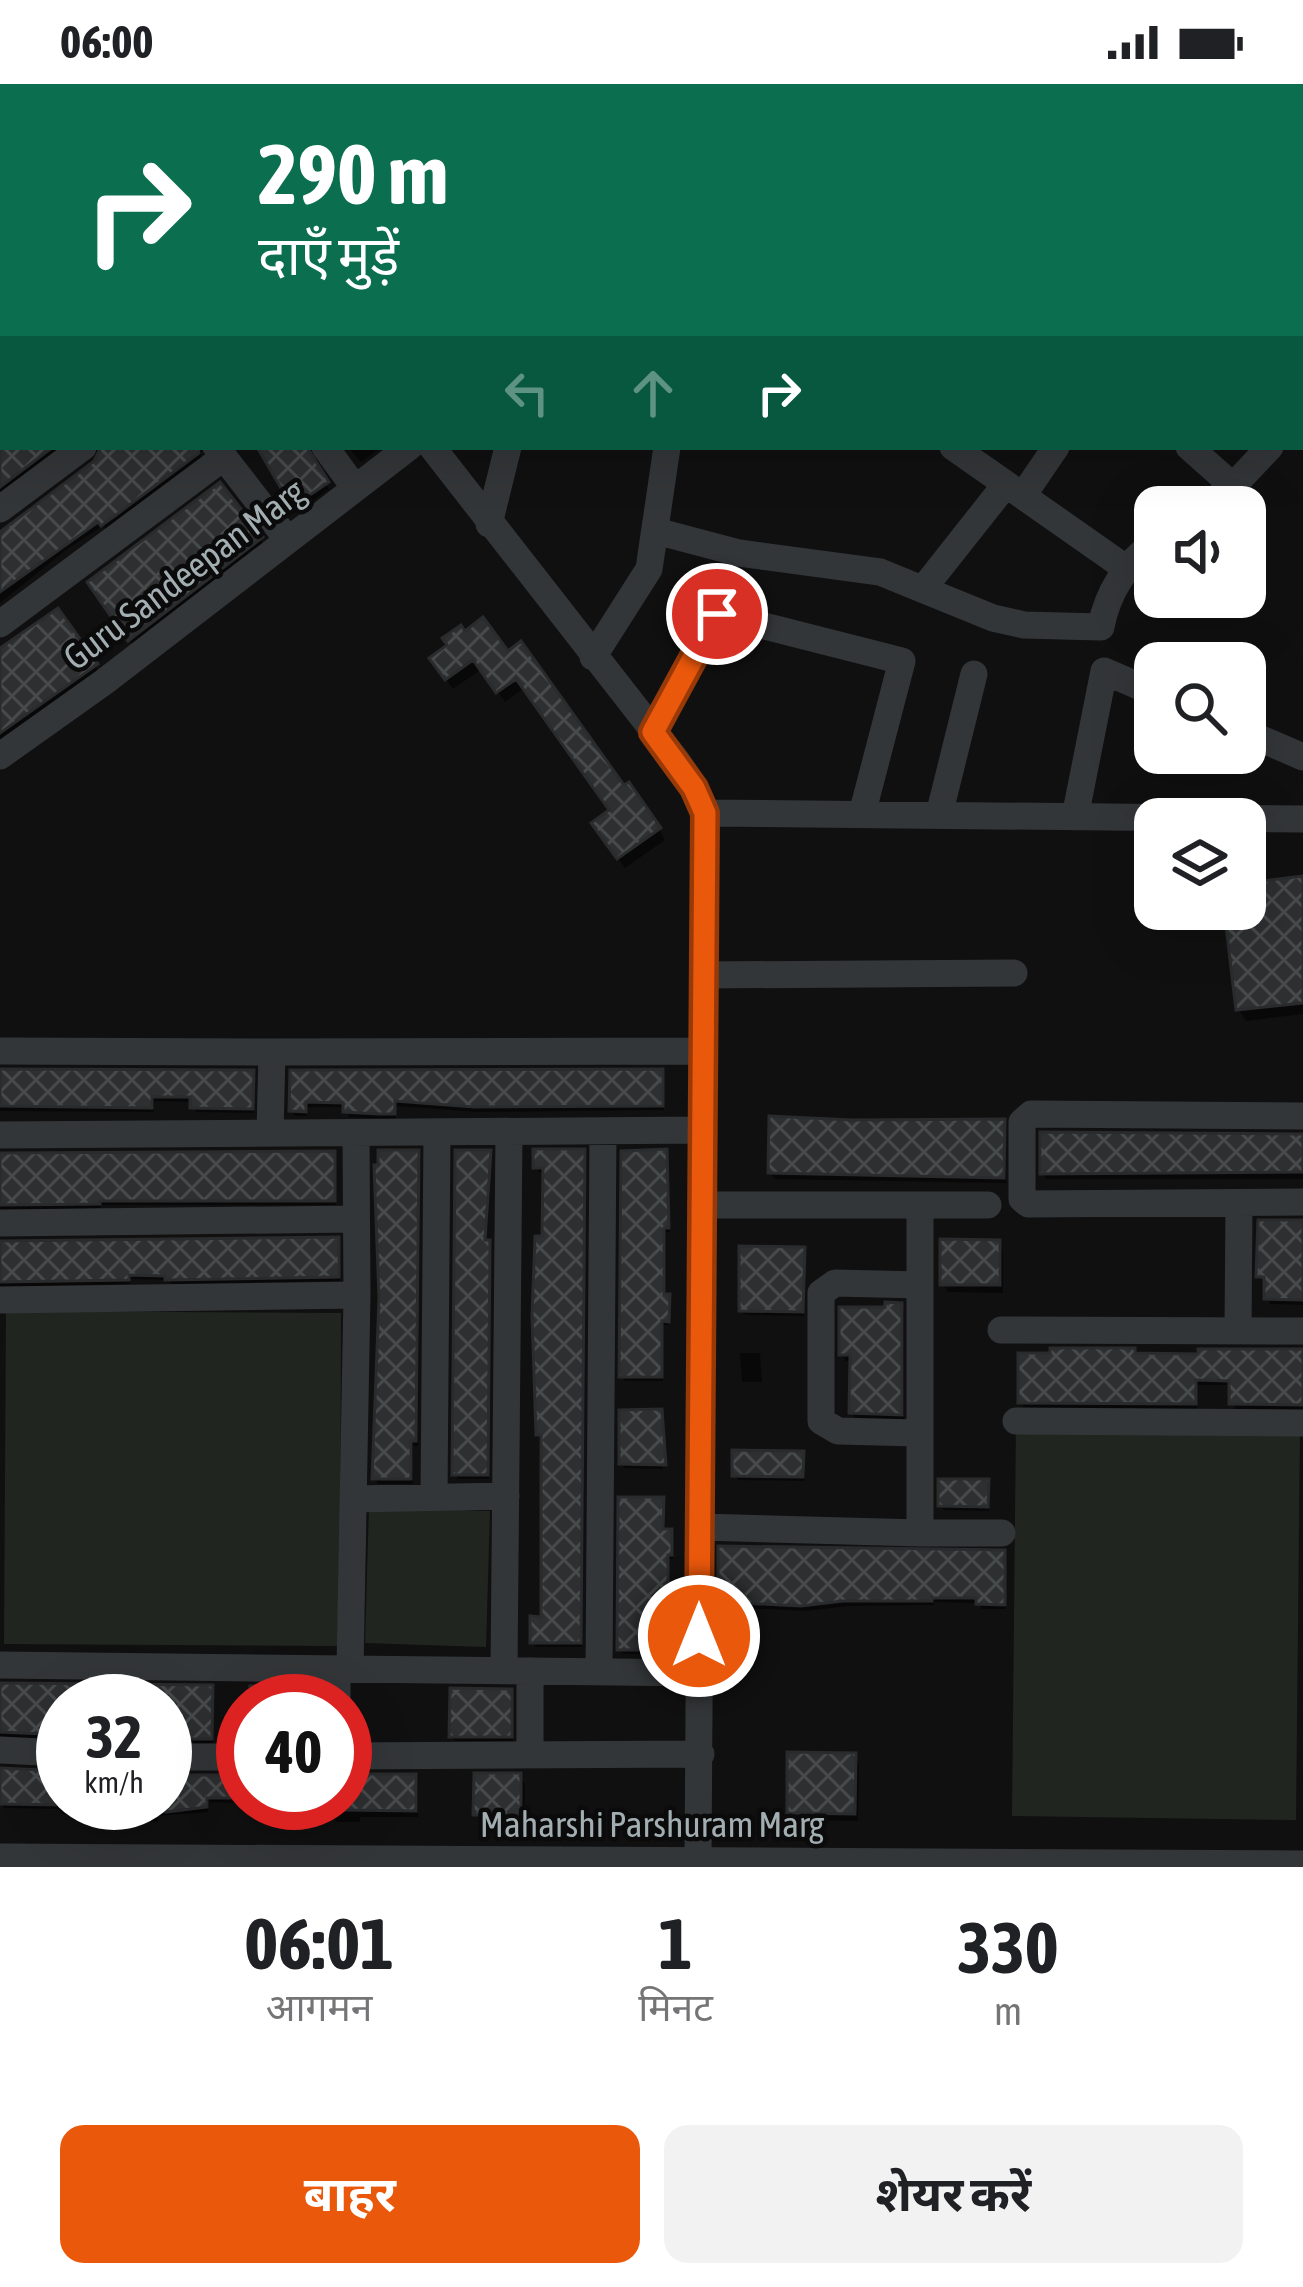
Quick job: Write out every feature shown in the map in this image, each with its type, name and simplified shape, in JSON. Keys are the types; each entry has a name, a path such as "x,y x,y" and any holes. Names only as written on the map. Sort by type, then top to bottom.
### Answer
{"street":[{"path":"0,509 79,450"},
{"path":"328,450 356,488"},
{"name":"Guru Sandeepan Marg","path":"0,756 104,682 405,450"},
{"path":"434,450 653,732 694,788 705,813 701,1754 690,1863"},
{"path":"489,524 507,450"},
{"path":"593,658 649,569 667,450"},
{"path":"957,450 1127,569"},
{"path":"923,589 1053,450"},
{"path":"1192,450 1233,486 1267,450"},
{"path":"0,624 220,452 288,540"},
{"path":"656,531 740,553 865,568 960,607 1024,625 1101,627 1109,596 1134,562"},
{"path":"653,732 717,614 902,661 862,814"},
{"path":"1075,817 1104,671 1134,684"},
{"path":"939,815 974,674"},
{"path":"1266,741 1303,757"},
{"path":"705,813 1303,819"},
{"path":"704,975 1015,974"},
{"path":"0,1051 704,1051"},
{"path":"270,1133 272,1052"},
{"path":"1303,1116 1031,1114 1022,1122 1022,1199 1028,1204 1303,1202"},
{"path":"0,1135 702,1130"},
{"path":"599,1672 603,1131"},
{"path":"342,1674 353,1499 356,1132"},
{"path":"434,1497 437,1132"},
{"path":"509,1132 506,1496 517,1671 530,1754"},
{"path":"920,1204 920,1533"},
{"path":"702,1205 988,1205"},
{"path":"1238,1330 1239,1205"},
{"path":"0,1223 356,1219"},
{"path":"919,1433 838,1431 820,1421 821,1293 836,1283 920,1285"},
{"path":"0,1300 357,1295"},
{"path":"1001,1330 1303,1331"},
{"path":"1016,1421 1303,1423"},
{"path":"353,1499 506,1496"},
{"path":"700,1527 1002,1533"},
{"path":"0,1665 699,1673"},
{"path":"0,1750 36,1752"},
{"path":"372,1756 701,1754"},
{"name":"Maharshi Parshuram Marg","path":"0,1857 170,1862 1303,1864"}],"shaded area":[{"path":"6,1311 341,1313 340,1646 4,1644"},
{"path":"1016,1421 1300,1425 1296,1820 1012,1816"},
{"path":"369,1507 490,1511 486,1647 365,1643"}],"building":[{"path":"0,450 49,450 0,487"},
{"path":"100,450 199,453 101,526 98,522 0,592 0,532 94,461"},
{"path":"259,450 309,450 329,482 292,507"},
{"path":"220,482 263,537 128,641 87,582"},
{"path":"58,608 98,664 0,733 0,648"},
{"path":"483,617 508,651 521,641 624,785 629,782 661,828 617,859 591,823 609,810 516,679 496,693 473,660 445,680 429,658 447,645 442,638 461,625 465,631"},
{"path":"1303,876 1303,1003 1236,1010 1226,930 1266,930 1266,880"},
{"path":"0,1069 254,1070 253,1109 190,1108 190,1097 152,1097 152,1108 0,1106"},
{"path":"663,1069 663,1106 474,1107 395,1101 395,1114 379,1114 343,1112 343,1103 306,1102 306,1112 289,1111 290,1070"},
{"path":"769,1116 1005,1119 1004,1178 768,1173"},
{"path":"1040,1132 1303,1134 1303,1172 1040,1174"},
{"path":"533,1149 585,1149 581,1643 530,1643 530,1616 541,1617 541,1435 536,1435 532,1316 535,1236 542,1236 543,1168 533,1168"},
{"path":"667,1149 669,1228 664,1228 664,1294 670,1294 669,1322 662,1321 662,1377 619,1377 621,1151"},
{"path":"378,1150 419,1150 416,1441 411,1441 411,1479 372,1479 379,1298 374,1165 378,1165"},
{"path":"455,1150 491,1150 485,1240 490,1240 488,1475 452,1475"},
{"path":"335,1151 335,1201 0,1205 0,1153"},
{"path":"1258,1220 1303,1220 1303,1300 1264,1299 1264,1277 1256,1277"},
{"path":"339,1237 339,1277 165,1280 165,1276 129,1275 129,1280 0,1282 0,1241"},
{"path":"940,1239 1000,1240 1000,1285 940,1285"},
{"path":"739,1246 805,1247 803,1312 739,1311"},
{"path":"885,1302 902,1303 902,1415 849,1413 850,1355 839,1355 839,1307 885,1307"},
{"path":"1050,1348 1198,1354 1198,1349 1303,1349 1303,1405 1229,1404 1229,1381 1196,1380 1196,1404 1018,1403 1018,1353 1050,1353"},
{"path":"662,1409 666,1465 619,1464 619,1410"},
{"path":"732,1450 804,1451 803,1477 732,1476"},
{"path":"938,1479 989,1479 988,1507 938,1506"},
{"path":"618,1497 664,1497 663,1529 672,1529 668,1650 617,1650"},
{"path":"718,1546 1005,1550 1005,1605 976,1604 976,1598 801,1606 718,1602"},
{"path":"0,1683 36,1683 36,1734 0,1732"},
{"path":"192,1685 213,1685 212,1739 192,1739"},
{"path":"450,1688 512,1689 512,1737 449,1737"},
{"path":"787,1752 856,1753 855,1814 787,1813"},
{"path":"0,1768 36,1770 36,1805 0,1804"},
{"path":"474,1773 521,1773 521,1815 473,1815"},
{"path":"372,1774 416,1774 416,1811 372,1810"},
{"path":"192,1775 216,1775 216,1798 207,1798 207,1807 192,1809"}],"route":[{"path":"699,1636 705,813 677,761 653,732 717,614"}]}
